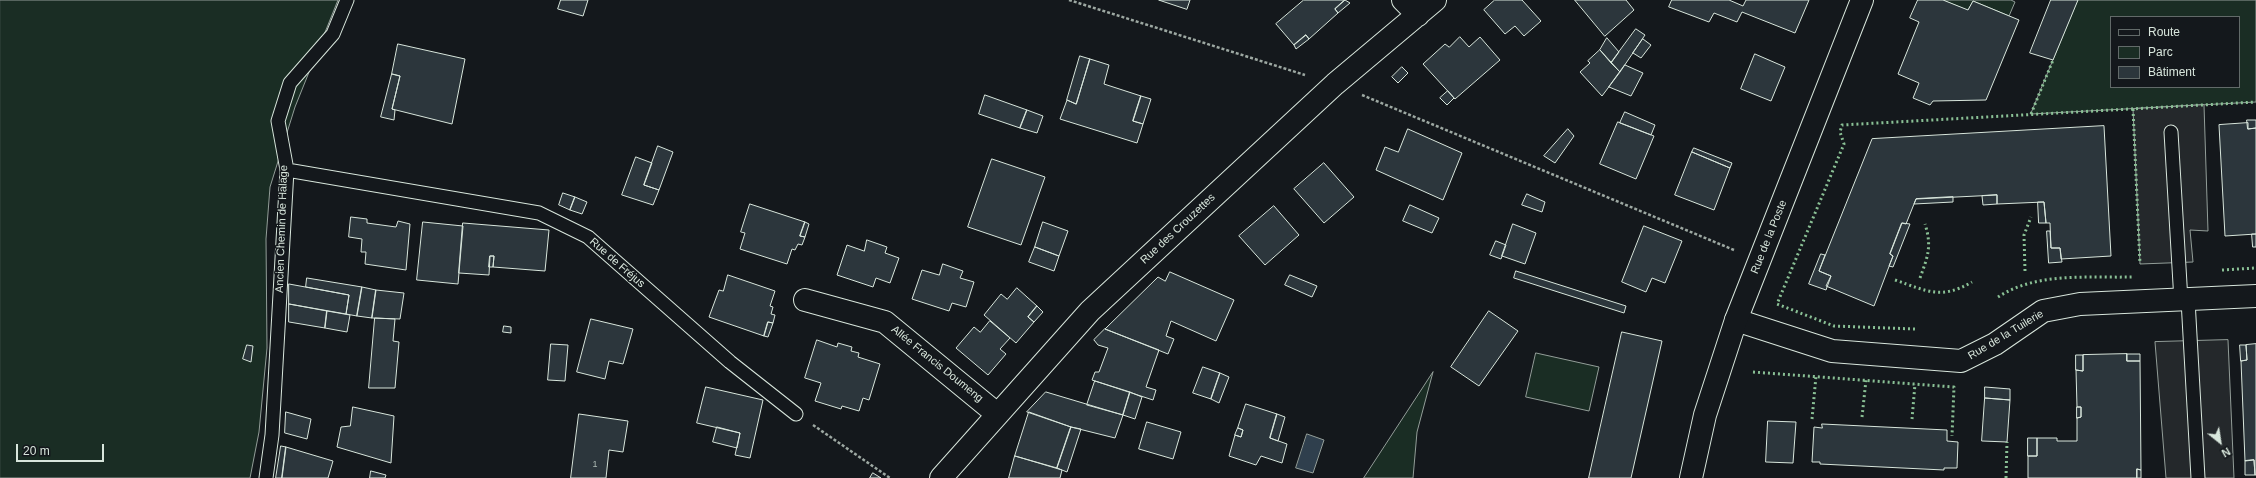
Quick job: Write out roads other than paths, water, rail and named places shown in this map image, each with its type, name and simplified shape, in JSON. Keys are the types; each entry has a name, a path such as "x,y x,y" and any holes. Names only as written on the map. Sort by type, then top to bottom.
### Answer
{"street":[{"name":"Rue des Crouzettes","path":"941,478 1090,310 1335,84 1411,7 1435,0"},
{"name":"Rue de la Poste","path":"1691,478 1705,415 1736,320 1862,0"},
{"name":"Rue de la Tuilerie","path":"1736,320 1832,351 1961,361 1995,344 2044,311 2080,304 2256,296"},
{"name":"Allée Francis Doumeng","path":"805,300 886,322 997,414"}],"lane":[{"name":"Ancien Chemin de Halage","path":"266,478 272,435 287,170 278,121 290,83 334,34 346,0"},
{"path":"2171,132 2198,478"},
{"name":"Rue de Fréjus","path":"287,170 539,213 588,237 730,362 796,414"}],"water":[{"path":"1307,434 1324,440 1313,473 1296,468"}]}
